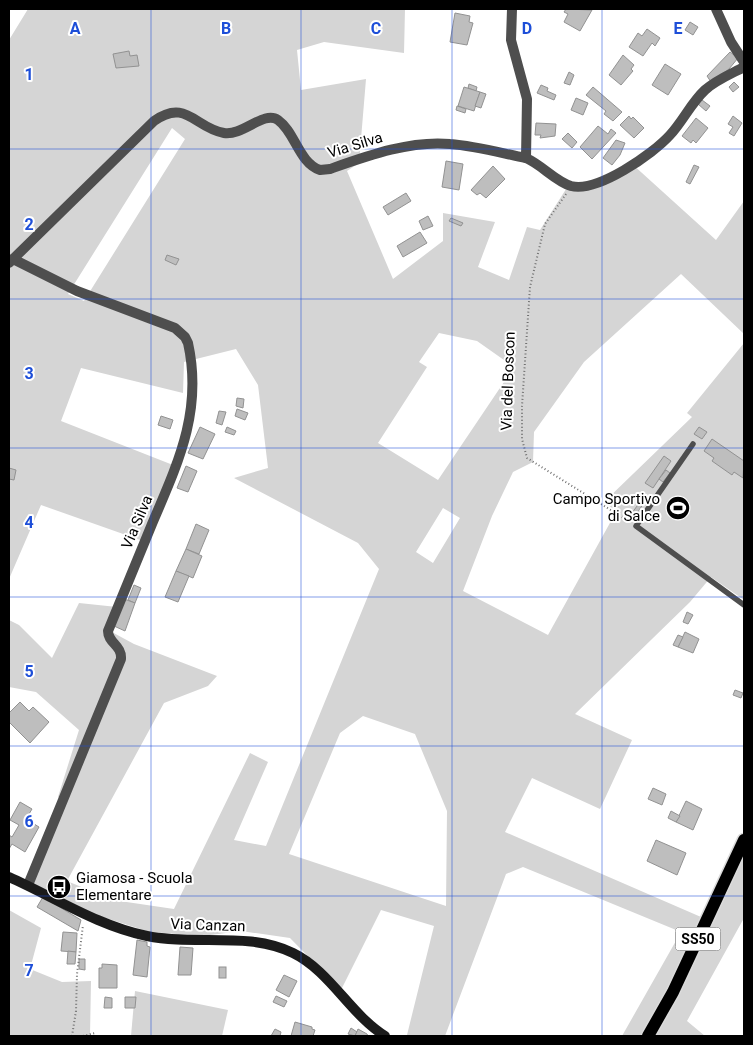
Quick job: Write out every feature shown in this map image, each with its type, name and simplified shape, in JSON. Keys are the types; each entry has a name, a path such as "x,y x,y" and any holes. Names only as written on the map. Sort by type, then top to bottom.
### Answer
{"main road":[{"name":"SS50","path":"648,1036 673,992 744,840"}],"street":[{"path":"512,9 511,40 528,99 526,158"},
{"path":"716,9 731,42 744,62"},
{"path":"570,186 584,187 599,183 653,150 670,135 704,91 720,79 744,67"},
{"name":"Via Silva","path":"28,885 121,659 119,647 109,637 108,631 178,463 190,420 193,387 188,343 185,337 175,328 77,291 11,261 154,121 170,113 186,114 217,131 230,134 240,132 267,118 274,118 282,124 312,165 320,170 330,169 405,147 441,143 473,147 526,158 570,186"},
{"name":"Via Canzan","path":"9,876 112,926 146,936 180,940 245,941 285,949 311,966 363,1021 385,1036"}],"lane":[{"path":"693,444 636,526 744,605"}],"path":[{"name":"Via del Boscon","path":"570,186 564,200 545,224 530,287 523,365 522,439 527,458 541,469 636,526"},
{"path":"72,1036 76,1011 77,974 86,914"},
{"path":"83,1036 95,1033"}],"shaded area":[{"path":"28,9 405,9 404,53 324,42 297,50 301,90 366,79 359,163 347,171 393,279 443,241 443,213 495,222 478,267 509,280 527,227 540,230 568,186 581,189 631,163 716,240 744,201 744,334 681,274 584,362 534,432 533,462 513,472 492,516 463,591 548,635 611,521 619,513 604,502 692,417 687,413 744,343 744,600 711,577 690,602 575,714 632,740 600,809 532,778 505,832 701,917 744,831 744,918 687,1021 705,1036 622,1036 681,932 523,867 506,874 445,1036 407,1035 434,926 381,910 341,990 290,938 241,931 203,936 150,932 96,915 32,883 66,803 58,797 79,730 36,692 9,687 9,620 19,625 52,658 79,603 117,607 110,631 134,644 217,676 208,686 164,703 67,881 113,900 174,909 250,753 268,762 234,840 266,846 379,569 358,543 234,478 268,468 258,385 236,349 184,362 183,393 81,368 61,421 173,465 143,541 41,505 9,579 9,40","holes":["172,128 185,139 84,301 68,294","439,333 477,341 514,367 438,480 378,443 427,367 419,362","443,508 460,518 433,563 416,552","363,716 415,734 447,811 446,906 289,854 340,733"]},
{"path":"9,910 41,928 30,969 62,982 91,981 90,1036 9,1036"},
{"path":"135,991 228,1010 222,1036 131,1036"}],"building":[{"path":"566,9 592,10 580,31 564,22 568,14 564,12"},
{"path":"455,13 470,16 469,22 473,23 467,45 450,42"},
{"path":"690,22 698,27 693,35 685,30"},
{"path":"647,29 660,38 655,46 652,43 643,56 629,47 638,33 642,36"},
{"path":"129,51 130,56 137,55 139,66 116,68 113,54"},
{"path":"730,52 738,58 729,69 711,82 707,76"},
{"path":"623,55 634,65 631,69 633,71 621,85 609,75"},
{"path":"665,64 681,74 668,95 652,85"},
{"path":"569,72 574,75 570,85 564,83"},
{"path":"734,82 739,87 733,92 729,87"},
{"path":"469,84 477,87 476,91 468,88"},
{"path":"541,85 548,88 547,91 556,95 554,100 537,93"},
{"path":"464,87 480,92 474,111 458,106"},
{"path":"593,87 622,112 613,121 604,114 606,111 586,95"},
{"path":"480,92 486,94 481,108 475,106"},
{"path":"576,98 588,103 583,115 571,110"},
{"path":"702,100 710,106 706,111 698,104"},
{"path":"457,106 466,109 465,113 456,110"},
{"path":"629,116 631,119 633,117 644,128 634,138 620,125"},
{"path":"733,116 742,123 734,136 729,133 733,127 728,124"},
{"path":"696,118 708,128 696,143 693,140 691,143 682,136"},
{"path":"536,123 556,124 555,136 540,138 541,135 535,135"},
{"path":"598,126 608,134 611,129 616,133 592,159 580,147"},
{"path":"568,133 577,142 572,148 562,139"},
{"path":"616,140 625,143 620,155 612,165 603,158"},
{"path":"446,161 463,164 459,190 442,187"},
{"path":"694,165 699,167 690,184 686,182"},
{"path":"493,166 505,179 486,198 480,193 477,195 471,190"},
{"path":"406,193 411,201 388,215 383,207"},
{"path":"428,216 433,226 423,230 419,221"},
{"path":"451,218 463,223 461,226 449,221"},
{"path":"420,232 427,243 403,257 397,246"},
{"path":"167,255 179,259 176,265 165,260"},
{"path":"237,398 244,399 243,408 236,406"},
{"path":"237,409 248,413 245,420 235,416"},
{"path":"219,411 226,412 222,425 216,423"},
{"path":"161,416 173,420 170,429 158,425"},
{"path":"200,427 215,434 203,459 188,453"},
{"path":"227,427 236,431 234,435 225,432"},
{"path":"699,427 707,432 702,439 694,434"},
{"path":"712,439 744,461 743,478 734,472 732,475 712,461 714,458 704,451"},
{"path":"664,456 671,461 653,488 645,483"},
{"path":"186,466 197,471 188,492 177,488"},
{"path":"9,468 16,470 14,480 9,479"},
{"path":"666,470 670,473 663,482 659,479"},
{"path":"645,495 648,497 635,516 632,513"},
{"path":"196,524 209,530 199,554 186,549"},
{"path":"186,549 202,556 193,578 176,571"},
{"path":"176,571 189,576 178,602 165,597"},
{"path":"134,585 141,588 135,603 128,600"},
{"path":"124,599 135,603 125,631 114,626"},
{"path":"687,612 693,615 688,624 683,622"},
{"path":"685,632 699,639 693,653 678,647"},
{"path":"678,635 683,637 678,647 673,645"},
{"path":"735,690 743,693 741,698 733,695"},
{"path":"20,702 29,711 33,707 49,722 30,743 9,722 9,713"},
{"path":"653,788 666,794 662,805 648,799"},
{"path":"686,801 702,809 693,830 676,822"},
{"path":"20,802 32,809 26,819 39,827 25,852 12,844 9,849 9,835 12,837 19,825 10,820"},
{"path":"671,811 680,816 676,822 668,818"},
{"path":"656,840 686,853 677,875 647,861"},
{"path":"43,897 81,920 78,931 37,907"},
{"path":"63,932 77,933 76,952 61,951"},
{"path":"137,940 147,942 147,946 150,947 147,977 133,975"},
{"path":"180,947 193,948 191,975 178,975"},
{"path":"68,951 76,952 75,964 67,964"},
{"path":"79,959 85,959 85,970 79,969"},
{"path":"102,964 117,965 117,988 99,988 99,968 102,968"},
{"path":"219,967 226,967 226,978 219,978"},
{"path":"284,975 297,981 289,997 276,990"},
{"path":"276,996 287,1001 284,1007 273,1002"},
{"path":"105,997 112,998 112,1008 104,1008"},
{"path":"125,997 136,997 135,1008 125,1008"},
{"path":"295,1022 312,1027 315,1030 313,1036 291,1036"},
{"path":"351,1028 357,1032 355,1036 348,1034"},
{"path":"275,1029 281,1032 280,1036 271,1036"},
{"path":"358,1029 367,1034 368,1036 355,1036"}],"place":[{"name":"Campo Sportivo di Salce","path":"678,508"},
{"name":"Giamosa - Scuola Elementare","path":"59,887"}]}
